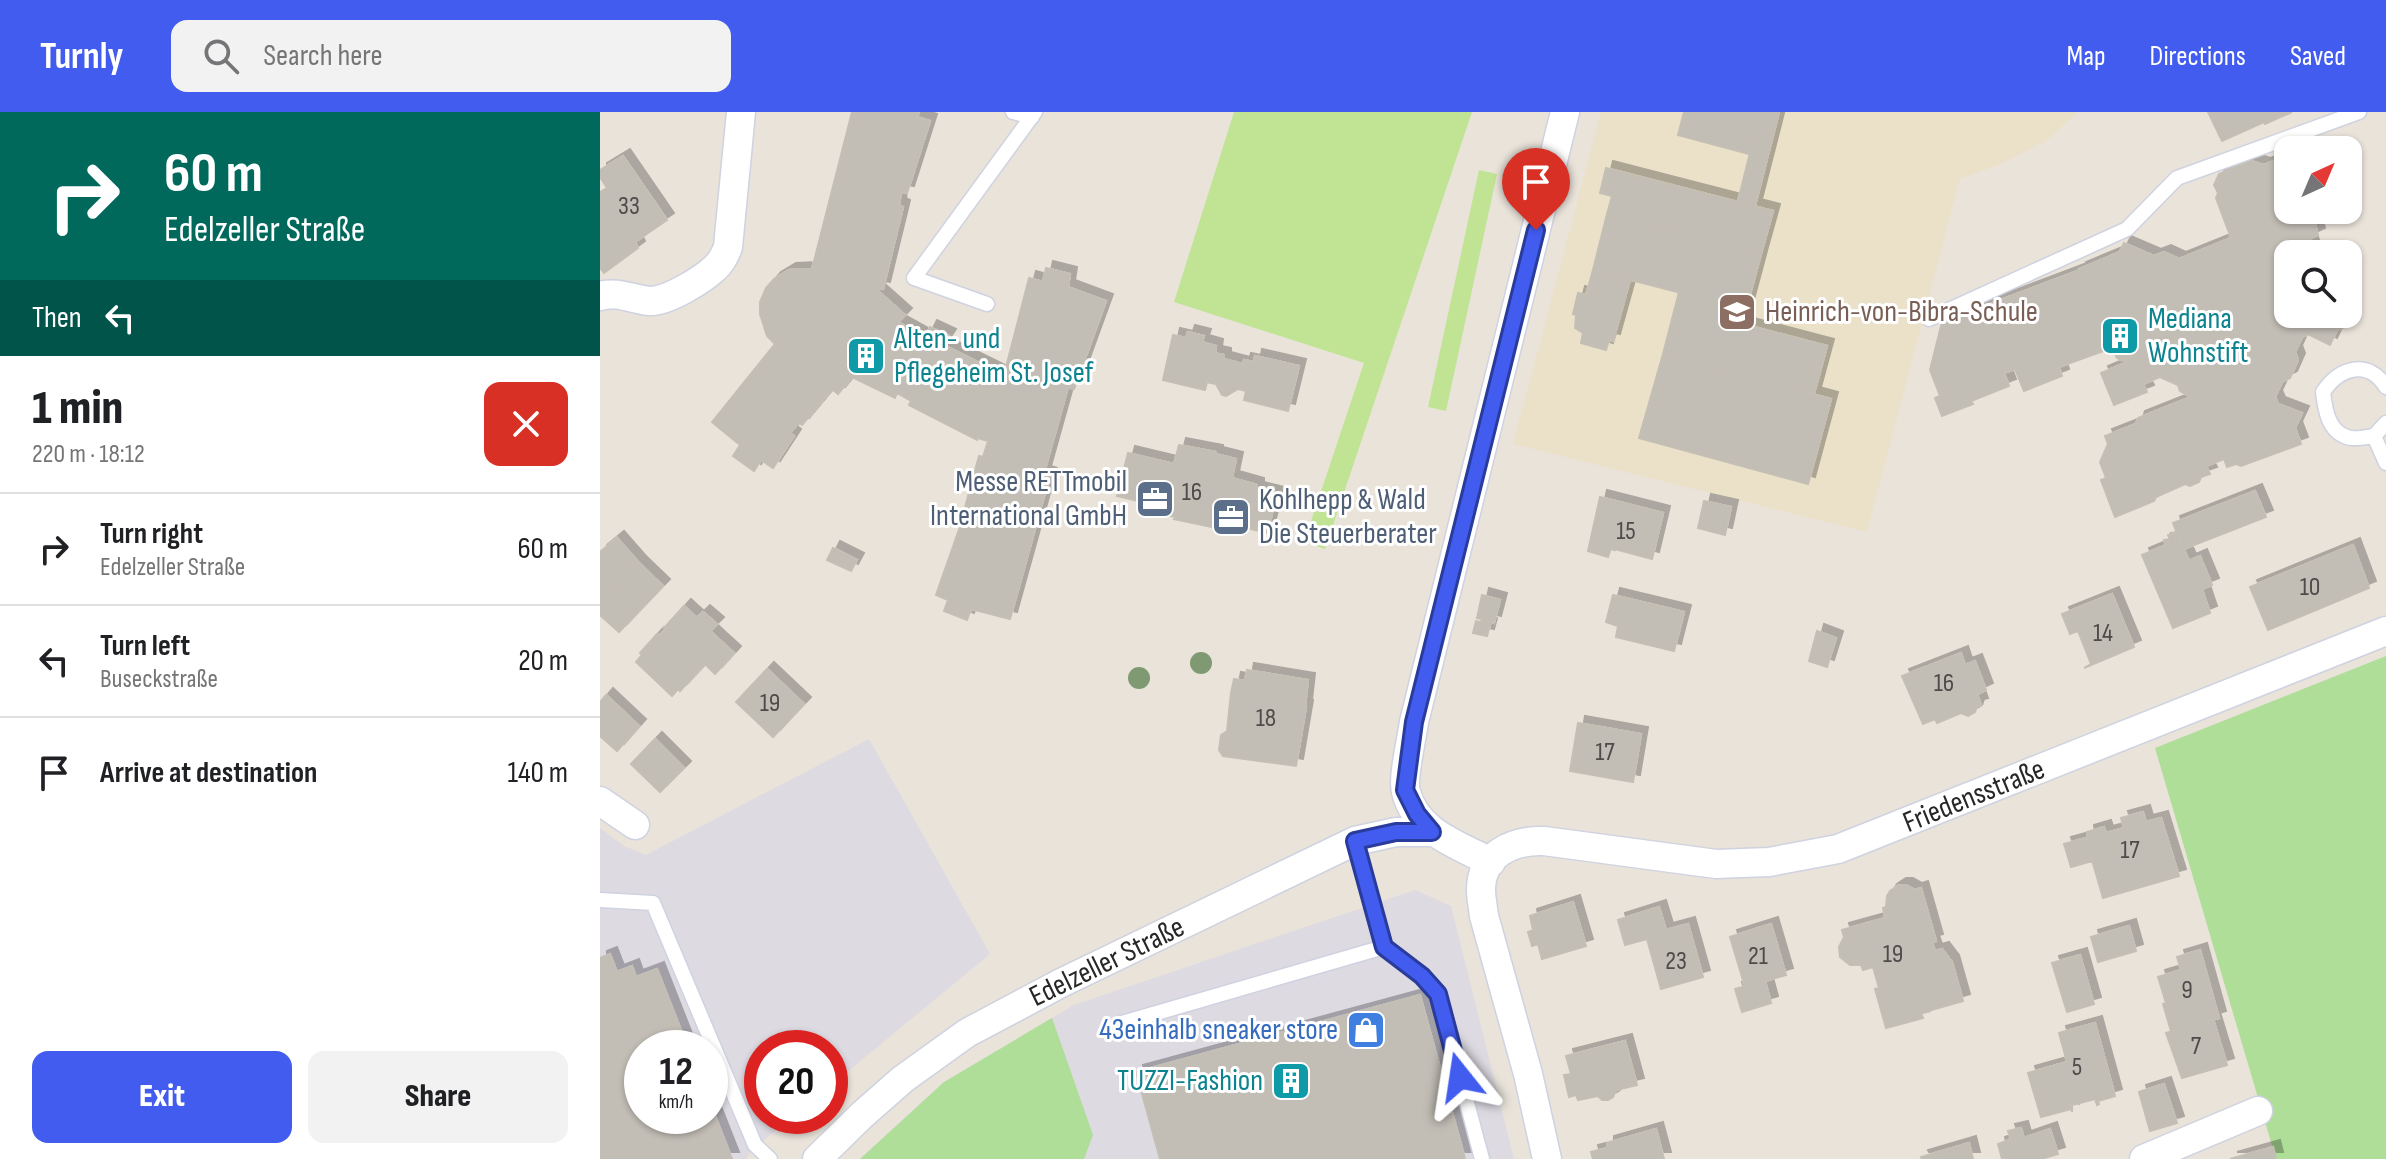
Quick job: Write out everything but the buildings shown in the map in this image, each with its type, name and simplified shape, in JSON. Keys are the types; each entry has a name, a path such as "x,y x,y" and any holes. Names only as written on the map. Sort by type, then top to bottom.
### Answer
{"street":[{"path":"600,296 620,294 652,301 663,299 714,270 723,260 728,247 741,112"},
{"path":"1547,1159 1528,1074 1484,916 1483,874 1491,862 1432,832 1417,814 1405,790 1414,722 1565,112"},
{"name":"Friedensstraße","path":"1491,862 1513,844 1528,841 1716,864 1769,862 1838,849 2386,631"},
{"path":"600,801 635,825"},
{"name":"Edelzeller Straße","path":"817,1159 903,1079 967,1033 1061,983 1355,841 1396,832 1432,832"},
{"path":"2144,1159 2258,1111"}],"lane":[{"path":"1013,112 1034,114"},
{"path":"1929,319 2127,229 2177,178 2359,112"},
{"path":"987,304 914,278 1034,114"},
{"path":"2386,387 2380,377 2362,369 2347,371 2332,379 2323,392 2332,428 2348,438 2374,436 2386,423"},
{"path":"2374,436 2386,463"},
{"path":"1355,841 1384,947 1422,976 1438,994 1482,1159"},
{"path":"600,900 653,903 755,1145 770,1159"},
{"path":"1122,1023 1384,947"}],"shaded area":[{"name":"Heinrich-von-Bibra-Schule","path":"1601,112 2078,112 2046,141 2001,164 1960,179 1867,532 1513,444"},
{"path":"869,739 990,954 848,1071 848,1030 744,1030 744,1134 771,1134 746,1159 600,1159 600,828 624,846 646,855"},
{"path":"1415,890 1451,906 1514,1159 860,1159 944,1082 1074,1005"}],"green space":[{"path":"1234,112 1472,112 1325,549 1304,542 1364,363 1174,302"},
{"path":"1479,170 1497,174 1446,411 1428,407"},
{"path":"2386,656 2386,1159 2276,1159 2155,748"},
{"path":"1052,1018 1093,1135 1084,1159 860,1159 944,1082"}],"place":[{"name":"Heinrich-von-Bibra-Schule","path":"1737,312"},
{"name":"Mediana Wohnstift","path":"2120,336"},
{"name":"Alten- und Pflegeheim St. Josef","path":"866,356"},
{"name":"Messe RETTmobil International GmbH","path":"1155,499"},
{"name":"Kohlhepp & Wald Die Steuerberater","path":"1231,517"},
{"name":"43einhalb sneaker store","path":"1366,1030"},
{"name":"TUZZI-Fashion","path":"1291,1081"}],"route":[{"path":"1460,1077 1438,994 1422,976 1384,947 1355,841 1396,832 1432,832 1417,814 1405,790 1414,722 1536,230"}]}
